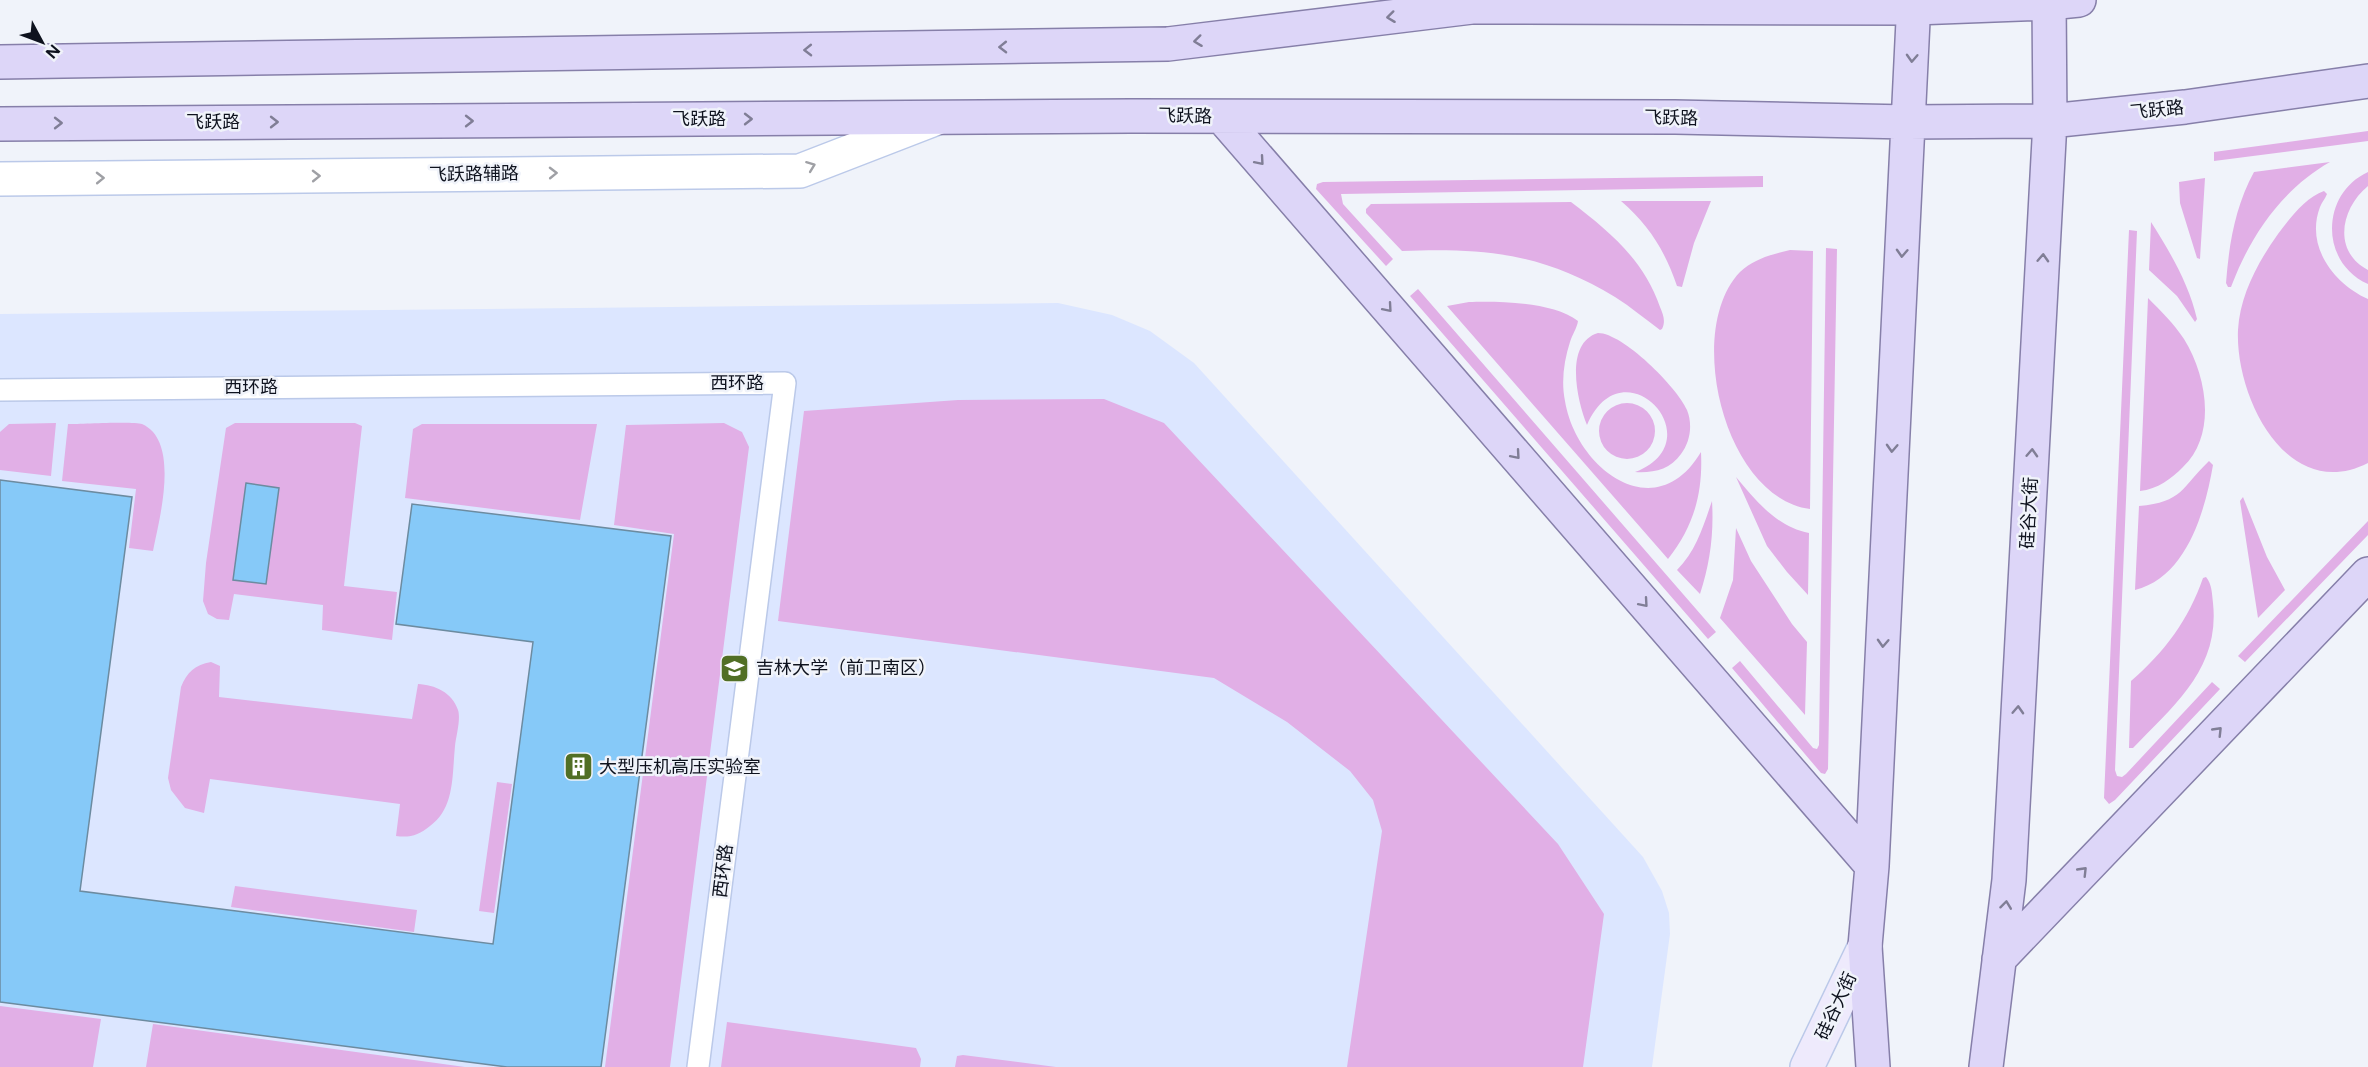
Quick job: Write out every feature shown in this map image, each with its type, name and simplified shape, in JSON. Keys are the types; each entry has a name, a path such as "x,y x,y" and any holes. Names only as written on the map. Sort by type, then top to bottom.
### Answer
{"main road":[{"path":"0,62 1168,44 1472,7 2059,1"},
{"name":"硅谷大街","path":"1986,1067 2009,880 2050,121 2059,1"},
{"name":"硅谷大街","path":"1873,1067 1865,946 1872,866 1915,4"},
{"name":"飞跃路","path":"0,124 1222,117 1675,117 1908,122 2050,121 2185,108 2368,81"},
{"path":"1222,117 1872,866"},
{"path":"1999,959 2368,574"},
{"name":"硅谷大街","path":"1807,1067 1865,946"},
{"name":"硅谷大街","path":"1991,1024 2003,1067"}],"street":[{"path":"1434,0 1472,7"},
{"name":"飞跃路辅路","path":"0,179 800,171 938,118"}],"lane":[{"name":"西环路","path":"0,390 785,383 698,1067"}],"shaded area":[{"path":"2368,131 2368,141 2214,161 2214,152"},
{"path":"2330,162 2298,185 2271,213 2250,246 2231,287 2228,287 2227,268 2234,226 2247,185 2254,172"},
{"path":"2368,172 2368,186 2352,206 2344,229 2349,252 2368,270 2368,284 2352,274 2341,261 2334,245 2332,228 2334,212 2341,196 2352,182"},
{"path":"1763,176 1763,187 1341,194 1343,204 1393,259 1386,266 1316,189 1317,184 1323,182"},
{"path":"2205,178 2200,259 2197,258 2180,203 2179,182"},
{"path":"2324,191 2327,194 2316,222 2316,236 2320,249 2334,274 2344,284 2368,299 2368,463 2339,472 2313,469 2290,457 2272,437 2256,412 2239,357 2239,317 2246,292 2257,267 2293,215 2304,203"},
{"path":"1621,201 1711,201 1694,243 1682,287 1677,286 1667,261 1648,229"},
{"path":"1571,202 1599,224 1635,261 1653,290 1663,315 1662,329 1660,330 1621,301 1589,282 1538,262 1487,253 1402,251 1366,213 1366,209 1371,204"},
{"path":"2151,222 2184,281 2194,306 2197,319 2195,322 2177,296 2149,270"},
{"path":"2129,230 2137,231 2115,770 2117,776 2122,777 2126,774 2212,682 2220,689 2109,804 2104,798"},
{"path":"1826,248 1837,249 1828,769 1825,774 1821,773 1732,668 1740,661 1813,748 1817,749 1819,745"},
{"path":"1790,250 1813,251 1810,509 1780,498 1755,475 1735,444 1722,408 1715,370 1715,332 1723,298 1745,267"},
{"path":"1418,289 1716,632 1708,639 1410,296"},
{"path":"2148,298 2176,328 2192,354 2203,387 2205,405 2201,439 2194,454 2174,476 2164,483 2140,491"},
{"path":"1469,302 1540,306 1578,321 1565,364 1563,386 1565,401 1572,426 1584,448 1601,467 1620,480 1641,487 1662,486 1682,475 1701,452 1700,481 1695,508 1684,534 1668,559 1447,306"},
{"name":"吉林大学（前卫南区）","path":"1058,303 1112,315 1150,331 1194,363 1643,857 1662,891 1669,913 1670,934 1652,1067 0,1067 0,314"},
{"path":"1598,333 1609,335 1635,351 1672,388 1687,410 1690,433 1687,444 1672,464 1655,471 1635,472 1658,458 1667,440 1665,421 1655,405 1639,395 1621,393 1603,402 1587,425 1577,388 1577,360 1587,339"},
{"path":"1104,399 1164,423 1558,844 1604,914 1583,1067 1347,1067 1382,831 1373,800 1350,771 1287,722 1214,678 778,621 804,411 958,400"},
{"path":"1622,403 1632,403 1647,411 1653,420 1655,431 1653,442 1647,451 1632,459 1622,459 1611,454 1604,447 1599,436 1599,426 1604,415 1611,408"},
{"path":"56,423 51,476 0,470 0,432 9,424"},
{"path":"137,423 154,433 161,447 164,482 153,551 129,548 136,489 62,481 68,424"},
{"path":"235,423 355,423 362,426 344,586 397,592 392,640 322,630 323,605 234,594 229,620 217,619 208,614 203,601 206,563 226,428","holes":["247,484 279,488 266,584 233,580"]},
{"path":"724,423 742,432 749,447 670,1067 605,1067 674,534 614,525 626,425"},
{"path":"422,424 597,424 580,520 405,498 413,429"},
{"path":"2209,461 2213,465 2205,502 2190,540 2168,571 2153,583 2135,590 2139,506 2165,501 2173,497"},
{"path":"1736,477 1759,504 1777,519 1797,530 1809,533 1808,595 1767,546"},
{"path":"2243,497 2267,557 2285,590 2258,618 2240,501"},
{"path":"1712,501 1710,548 1700,594 1677,570 1694,547"},
{"path":"2368,521 2368,535 2245,662 2238,656"},
{"path":"1736,528 1751,561 1792,624 1807,642 1805,715 1720,618 1733,580"},
{"path":"2206,577 2212,593 2213,626 2202,667 2178,701 2133,748 2129,748 2131,681 2165,647 2183,621 2203,578"},
{"path":"211,662 220,666 219,697 412,719 418,684 431,686 447,694 452,698 458,710 459,718 451,790 444,810 438,819 422,832 406,837 396,836 400,804 210,779 204,813 185,808 171,790 168,778 181,687 192,670"},
{"path":"497,782 512,784 494,913 479,911"},
{"path":"235,886 417,910 414,932 231,907"},
{"path":"0,1006 101,1019 93,1067 0,1067"},
{"path":"727,1022 916,1048 921,1059 920,1067 721,1067"},
{"path":"153,1024 465,1067 146,1067"},
{"path":"957,1056 1056,1067 955,1067"}],"building":[{"name":"大型压机高压实验室","path":"0,480 132,497 80,891 493,944 533,642 396,624 412,504 671,536 601,1067 507,1067 0,1002"},
{"path":"246,483 279,488 266,584 233,580"}],"place":[{"name":"吉林大学（前卫南区）","path":"735,668"},
{"name":"大型压机高压实验室","path":"578,767"}]}
